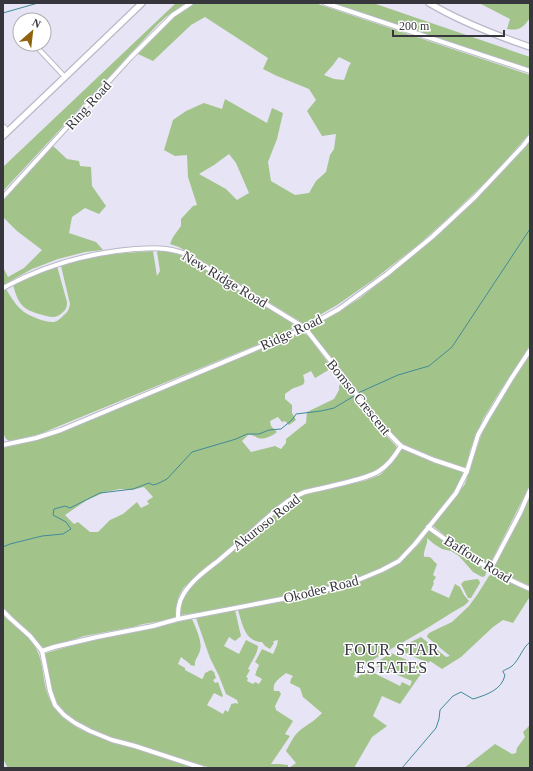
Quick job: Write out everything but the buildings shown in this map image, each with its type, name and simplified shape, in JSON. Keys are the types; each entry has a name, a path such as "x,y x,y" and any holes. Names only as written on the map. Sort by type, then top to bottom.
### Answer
{"street":[{"path":"3,136 142,3"},
{"name":"Ring Road","path":"3,197 132,57 173,15 192,3"},
{"path":"325,3 530,71"},
{"path":"432,4 481,30 530,47"},
{"path":"42,52 65,77"},
{"path":"3,126 8,131"},
{"name":"Ridge Road","path":"3,443 36,438 61,430 305,328 344,306 387,274 432,237 475,197 530,138"},
{"name":"New Ridge Road","path":"3,288 24,277 82,256 146,248 170,249 190,256 305,328"},
{"name":"Bomso Crescent","path":"305,328 373,417 401,446 434,460 467,471"},
{"name":"Okodee Road","path":"42,651 178,619 280,600 352,583 399,561 415,544 456,493 467,471 476,441 486,419 530,350"},
{"name":"Akuroso Road","path":"178,619 179,604 188,587 267,518 300,494 379,472 395,457 401,446"},
{"path":"491,568 520,513 530,490"},
{"name":"Baffour Road","path":"428,528 471,557 530,589"},
{"path":"3,611 30,636 42,651 50,691 56,705 64,715 90,731 112,740 202,768"}],"green space":[{"path":"176,3 186,3 158,24 3,191 3,167"},
{"path":"194,3 315,3 530,75 530,133 494,174 418,245 373,280 337,305 304,324 179,247 170,244 181,226 181,219 193,206 197,205 188,177 187,155 175,156 164,150 173,120 186,111 204,103 222,109 225,99 267,123 272,108 283,113 277,139 268,162 271,181 295,195 309,193 316,181 326,172 330,155 334,149 336,134 322,136 307,111 316,100 309,89 263,69 268,58 205,17 191,25 153,61 138,54 171,19","holes":["339,57 351,63 344,80 334,79 324,75","229,154 236,163 249,193 237,200 226,189 199,174"]},
{"path":"329,3 373,3 530,57 530,70"},
{"path":"479,3 530,3 530,18 518,29 507,29 510,19"},
{"path":"530,140 530,346 483,419 470,450 468,462 465,467 463,467 421,453 400,442 390,434 368,408 310,332 310,327 359,299 436,237 474,201"},
{"path":"53,146 67,159 79,161 80,166 91,167 92,186 106,206 99,214 85,208 72,217 69,233 96,242 103,250 85,252 58,259 32,269 3,285 3,267 8,277 24,268 42,250 17,231 3,217 3,200"},
{"path":"162,250 187,258 290,321 293,325 292,329 274,338 40,434 9,441 3,431 3,291 6,289 16,304 24,312 43,320 54,322 66,313 70,304 61,266 63,264 98,255 153,251 157,276 160,271 157,252"},
{"path":"57,266 67,302 64,311 57,316 51,317 30,311 19,301 13,285 23,279"},
{"path":"300,332 309,337 332,368 315,378 311,371 303,375 304,383 285,394 285,399 292,405 292,413 296,420 289,425 285,421 282,422 278,417 270,421 271,426 277,432 273,435 265,438 258,438 248,435 242,441 251,452 275,446 281,449 286,443 286,439 306,423 307,412 334,399 342,382 377,426 397,448 394,454 377,471 311,490 281,504 184,587 178,598 176,617 174,619 84,636 41,649 33,636 3,608 3,448 55,434","holes":["144,487 153,497 147,501 149,504 141,508 137,502 123,514 110,520 98,532 90,532 78,522 74,524 65,515 87,500 105,492 120,489 132,490"]},
{"path":"530,354 530,485 490,564 488,565 453,542 433,526 433,524 465,484 483,431 500,399"},
{"path":"401,448 424,458 462,471 463,475 456,489 411,545 397,559 377,570 338,584 234,607 181,615 183,599 188,590 199,578 284,506 296,498 309,493 364,481 380,475 393,462"},
{"path":"530,495 530,586 497,571 494,567"},
{"path":"429,530 470,561 487,570 485,576 482,577 473,572 459,556 451,551 442,549 427,538 424,557 430,558 437,564 433,575 436,577 431,590 449,598 455,584 460,587 469,601 465,605 374,659 353,676 357,678 366,669 400,686 402,682 410,686 412,681 376,666 377,662 391,653 425,668 400,704 382,696 373,716 387,726 372,737 354,768 289,768 296,763 286,751 295,736 322,713 303,697 300,688 290,683 293,676 286,673 277,680 274,685 274,691 279,691 281,694 275,706 276,710 293,721 285,734 290,736 271,764 288,765 288,768 211,768 110,737 84,726 65,713 53,695 44,656 46,653 100,638 192,619 200,639 201,647 194,666 190,665 181,657 178,664 185,668 185,670 202,679 205,673 211,670 214,672 216,678 213,680 215,683 218,682 223,696 222,697 214,693 207,705 223,714 225,710 228,712 231,704 238,704 237,700 226,694 210,658 196,618 235,610 241,636 235,641 229,637 224,646 239,654 246,640 258,646 256,655 248,669 250,670 246,677 248,678 247,681 253,684 255,682 259,684 262,679 255,675 259,665 255,662 262,649 273,654 278,640 273,642 274,643 270,649 262,642 252,639 245,631 238,610 350,586 388,570 402,560 420,543"},
{"path":"492,574 530,591 530,599 529,598 513,623 503,620 493,627 461,657 442,669 430,661 428,663 401,651 401,647 421,637 446,657 450,656 427,637 428,634 452,622 469,606 489,576"},
{"path":"477,579 480,583 471,598 468,598 461,584 464,581"},
{"path":"3,615 33,643 39,655 49,698 60,714 68,722 100,738 195,768 8,768 3,759"},
{"path":"530,725 530,768 464,768 495,744 512,754 516,753 517,748 525,737 523,732"}],"waterway":[{"path":"3,13 38,3"},
{"path":"358,393 398,375 429,366 452,347 530,229"},
{"path":"3,547 42,536 63,534 71,529 66,522 53,515 54,509 65,506 70,508 100,493 133,489 149,483 153,485 157,484 167,479 192,452 236,439 247,434 259,434 269,430 281,429 292,420 296,414 334,408 354,396"},
{"path":"402,768 436,728 440,710 453,696 461,692 473,699 493,691 501,685 505,675 503,671 515,663 530,642"}],"district":[{"name":"FOUR STAR ESTATES","path":"392,658"}]}
